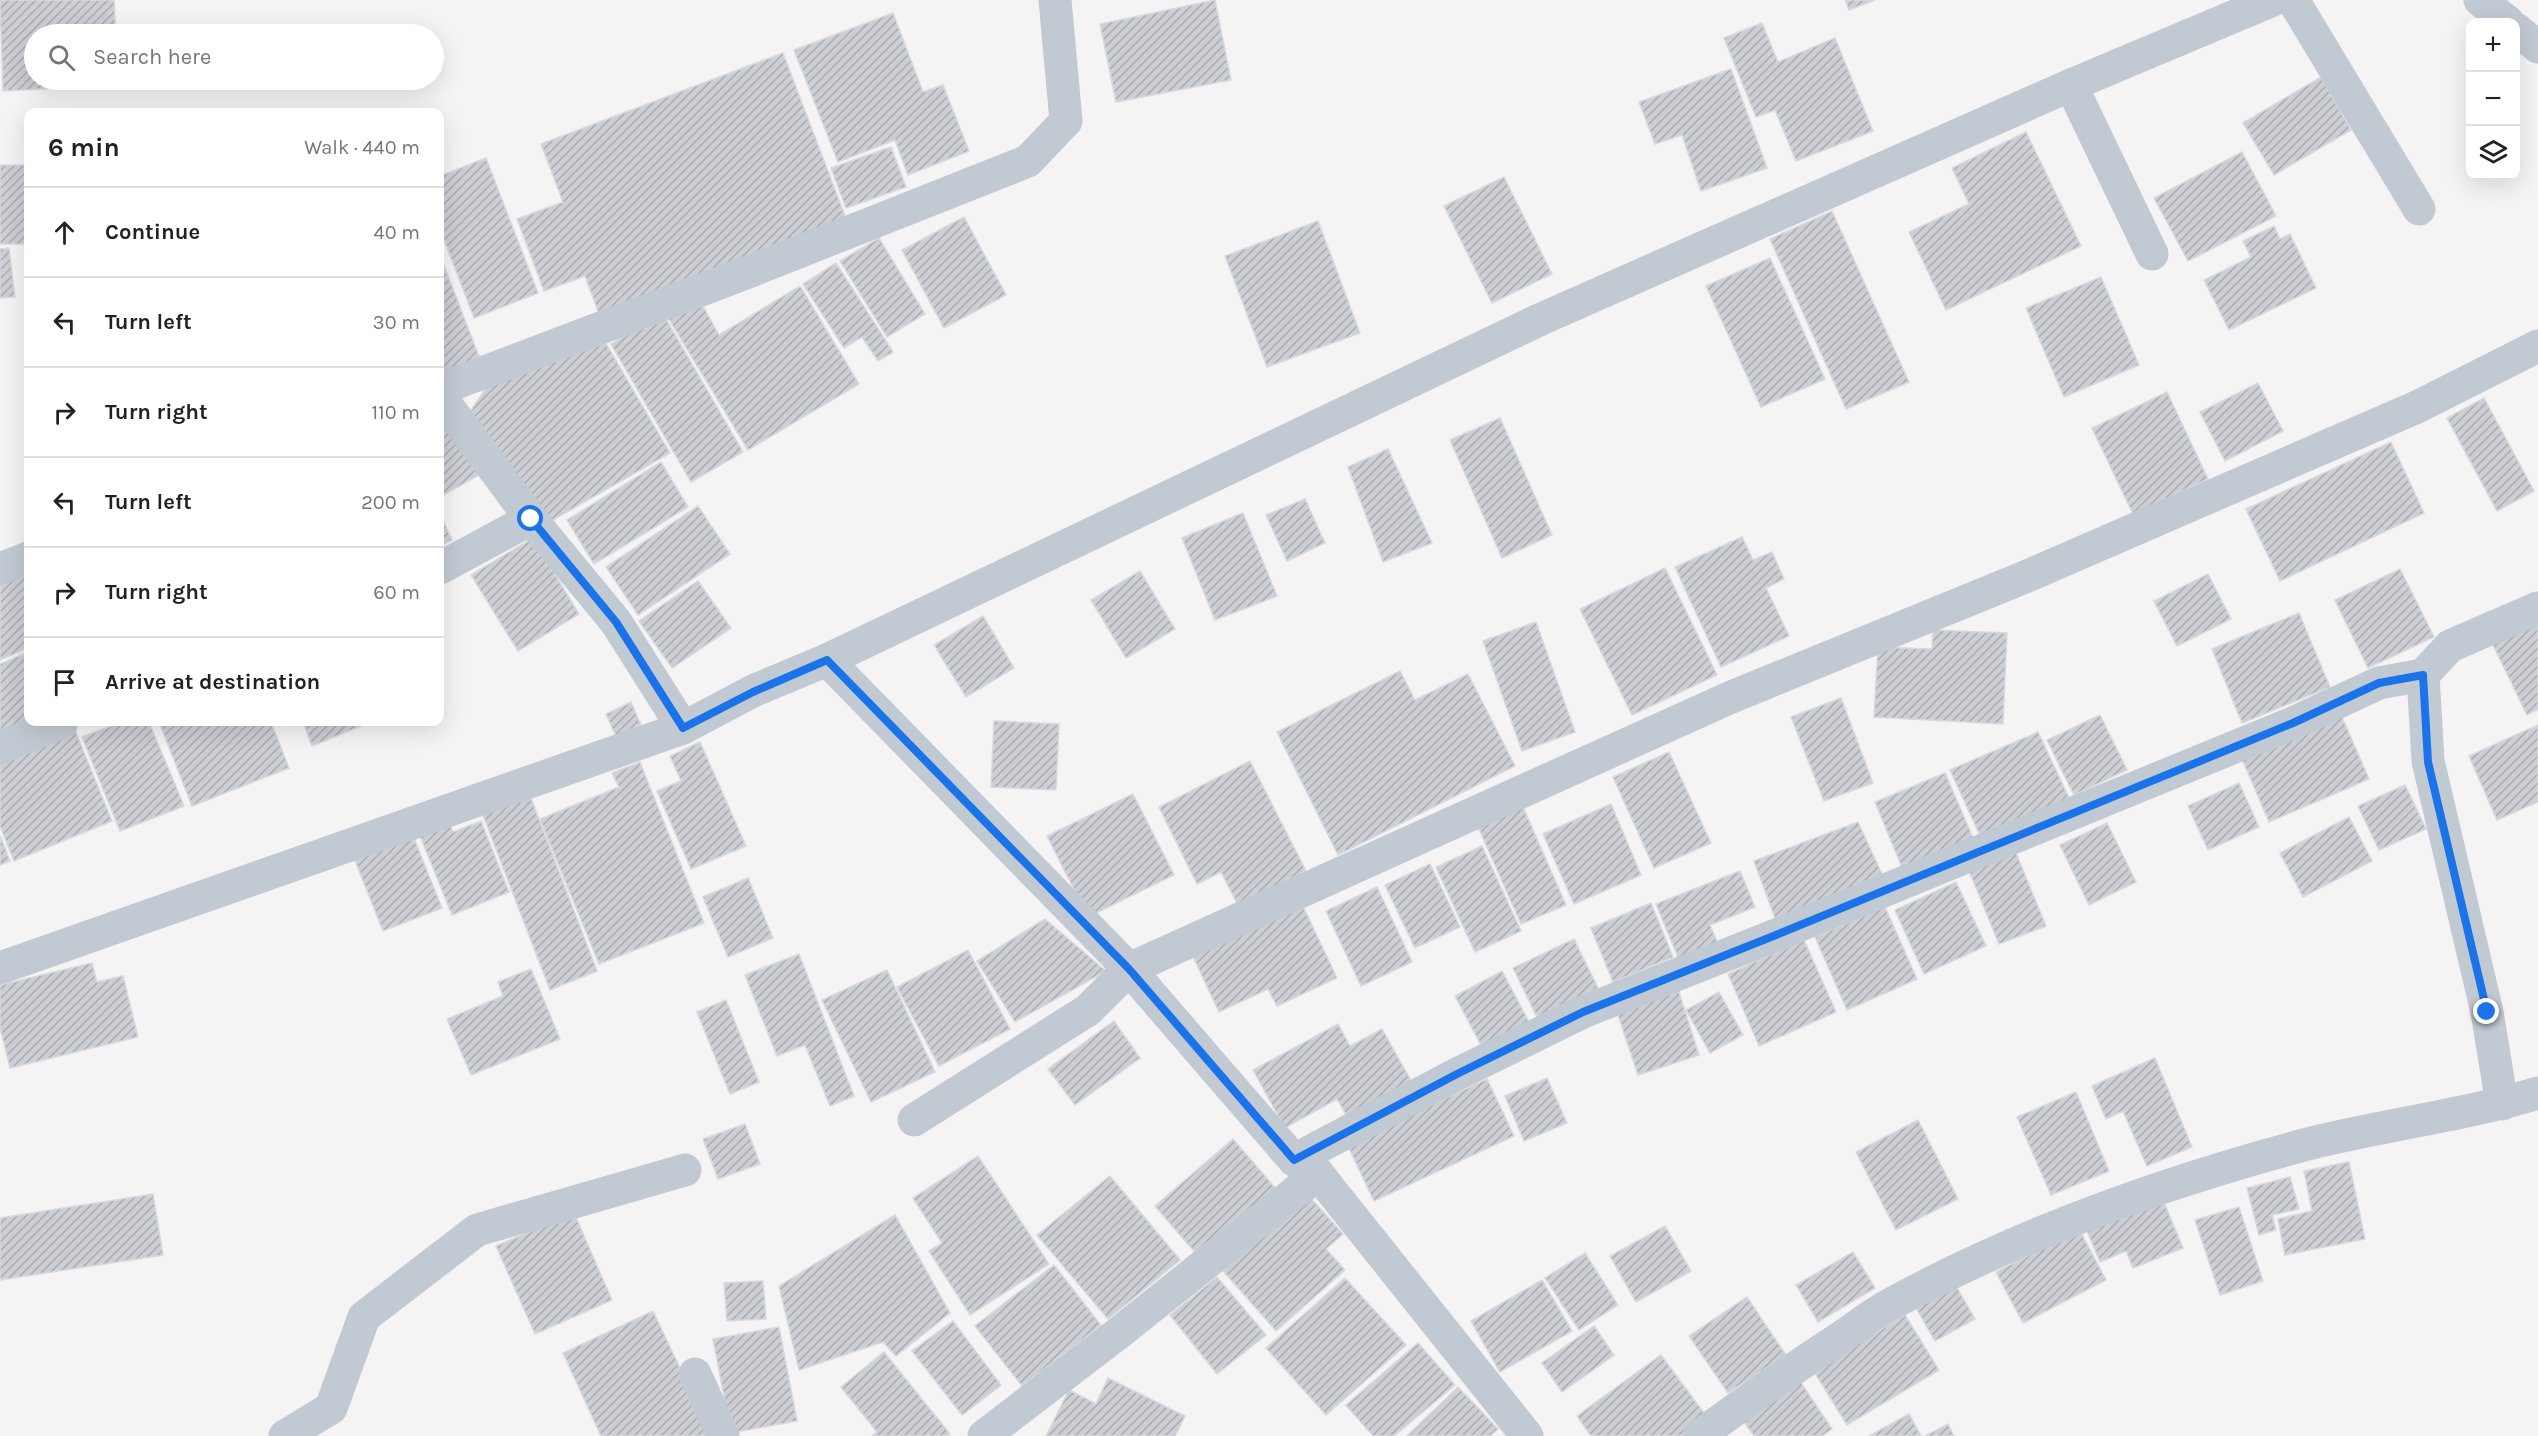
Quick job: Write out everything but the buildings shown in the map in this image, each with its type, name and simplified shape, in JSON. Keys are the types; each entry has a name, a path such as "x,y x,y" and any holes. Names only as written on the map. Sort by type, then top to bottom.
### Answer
{"street":[{"path":"444,387 754,270 1028,161 1066,121 1055,0"},
{"path":"0,968 683,728 753,692 827,660 1539,320 2071,85 2273,0"},
{"path":"2294,0 2419,209"},
{"path":"2480,0 2503,18"},
{"path":"2520,32 2538,47"},
{"path":"2071,85 2151,254"},
{"path":"915,1120 1088,1010 1129,969 1729,698 2025,577 2417,407 2538,346"},
{"path":"444,401 531,519 616,622 683,728"},
{"path":"444,566 531,519"},
{"path":"0,569 24,560"},
{"path":"984,1436 1129,1324 1306,1167 1457,1074 1583,1012 2293,723 2379,683 2423,675 2450,646 2538,608"},
{"path":"827,660 1129,969 1306,1167 1527,1436"},
{"path":"2423,675 2428,762 2487,1012 2502,1104"},
{"path":"0,748 52,726"},
{"path":"1699,1436 1770,1383 1891,1304 2055,1226 2156,1189 2304,1145 2408,1121 2502,1104 2538,1093"},
{"path":"285,1436 331,1408 364,1317 477,1230 685,1170"},
{"path":"695,1374 723,1436"}],"route":[{"path":"531,519 616,622 683,728 753,692 827,660 1129,969 1294,1160 1457,1074 1583,1012 2293,723 2379,683 2423,675 2428,762 2487,1012"}]}
